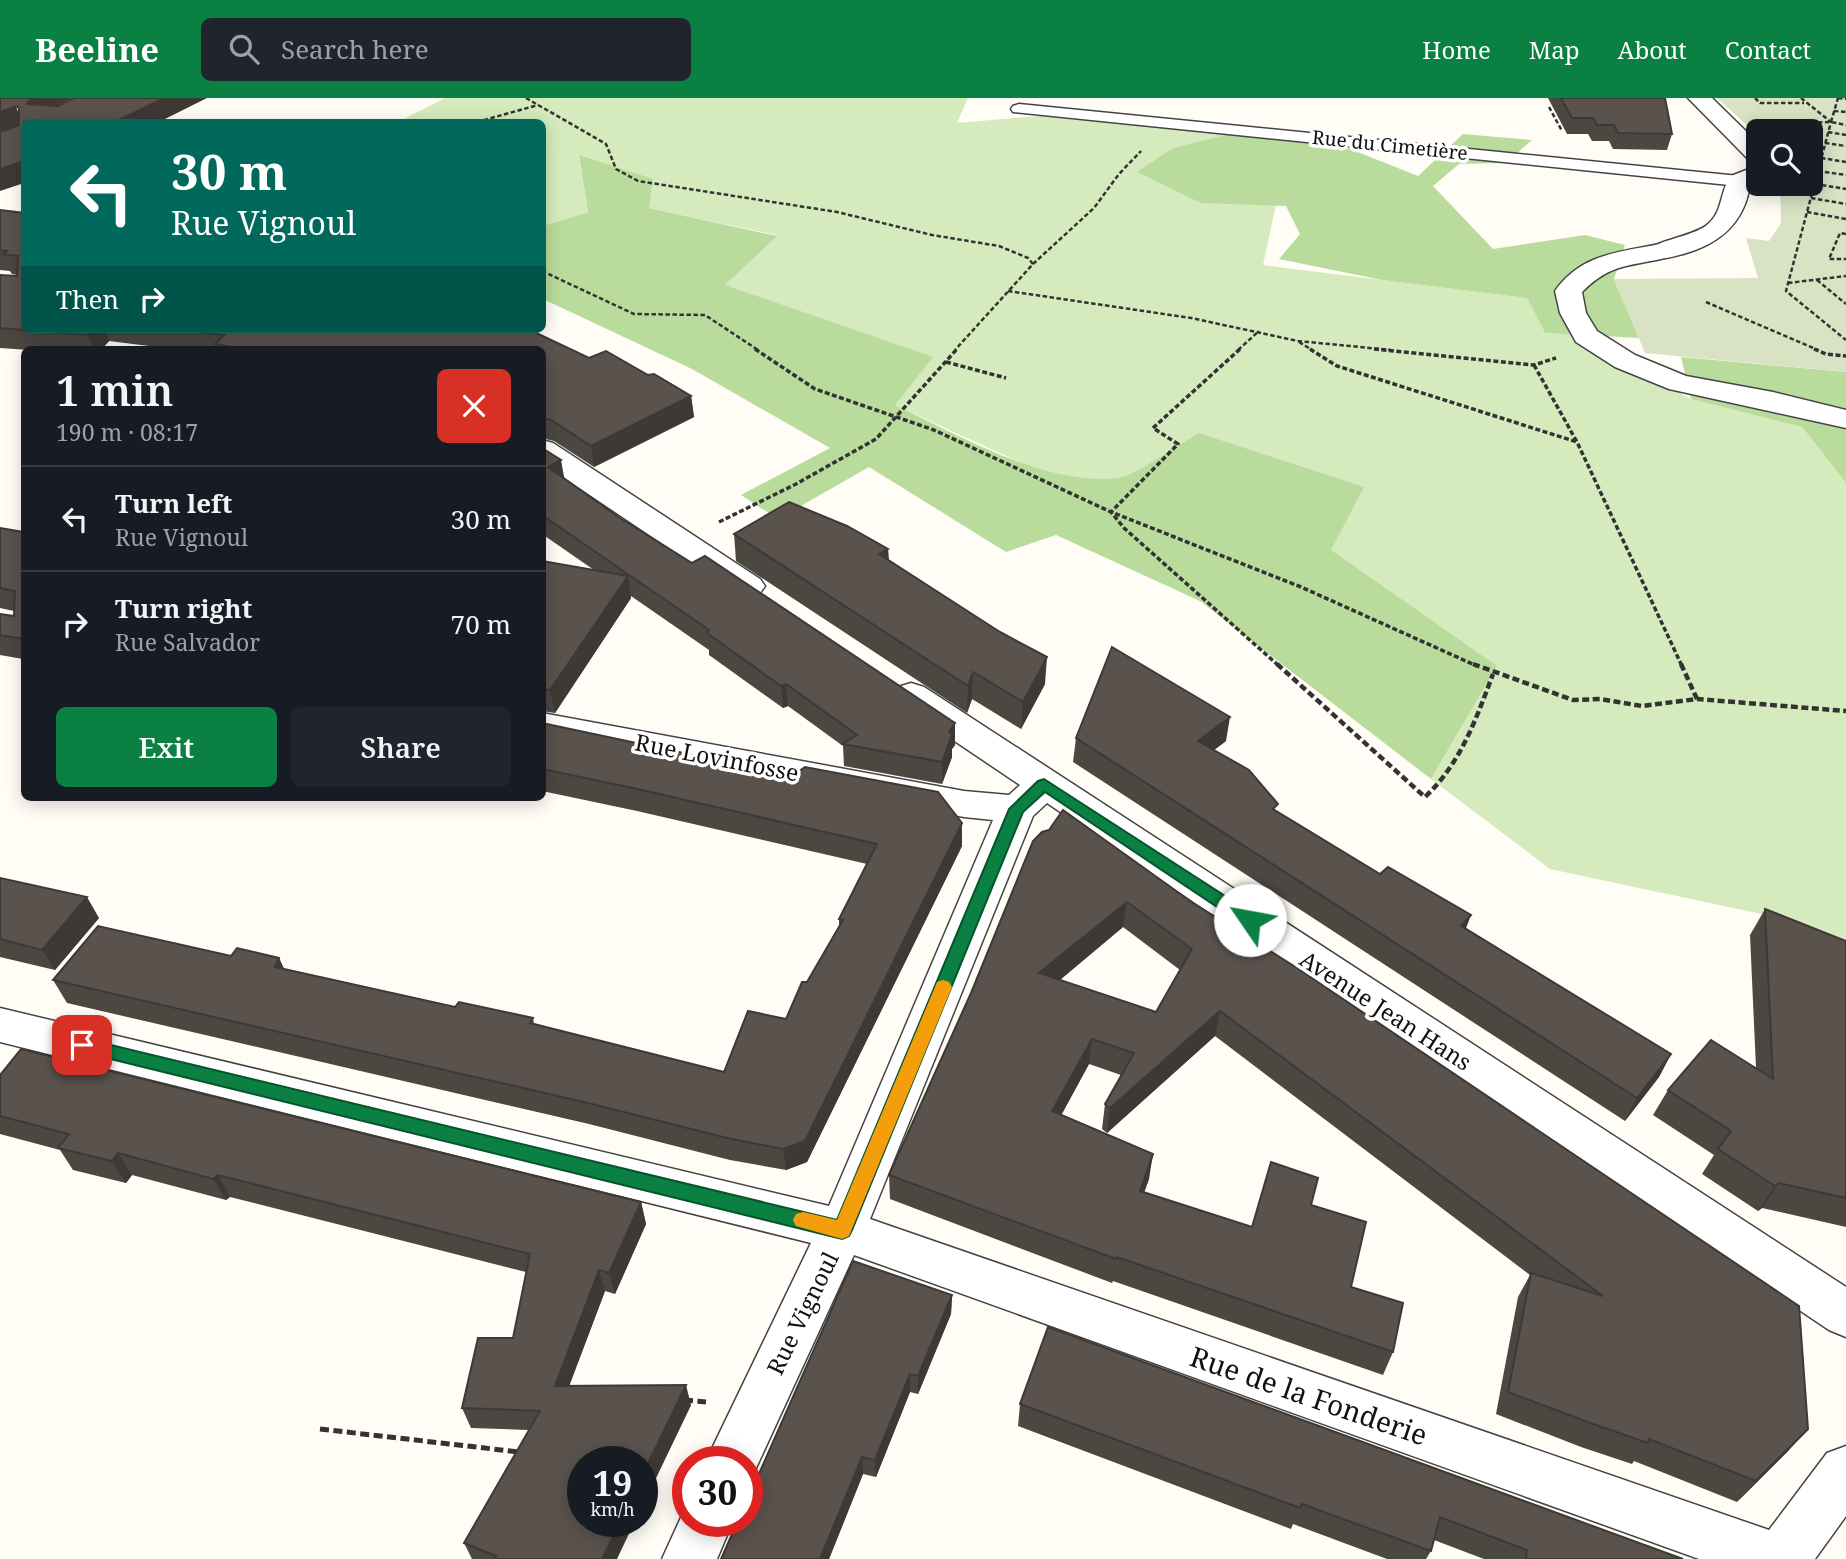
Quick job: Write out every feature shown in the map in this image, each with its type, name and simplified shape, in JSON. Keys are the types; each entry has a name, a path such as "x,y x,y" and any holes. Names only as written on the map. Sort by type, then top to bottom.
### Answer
{"street":[{"path":"1699,98 1746,145"},
{"path":"1746,182 1724,226 1691,245 1616,260 1590,269 1568,292 1573,313 1586,336 1625,361 1679,383 1773,401 1846,419"},
{"path":"546,452 772,602"},
{"name":"Avenue Jean Hans","path":"885,678 1030,797 1846,1314"},
{"name":"Rue Lovinfosse","path":"546,726 964,804 1030,797"},
{"name":"Rue Vignoul","path":"740,1446 842,1230 1030,797"},
{"name":"Rue de la Fonderie","path":"0,1025 842,1230 1776,1559"},
{"path":"1782,1559 1846,1472"},
{"path":"689,1559 699,1537"}],"lane":[{"name":"Rue du Cimetière","path":"1019,108 1746,177"}],"path":[{"path":"526,98 606,144 609,158 617,173 638,181 837,212 932,235 999,246 1028,258 1034,264"},
{"path":"1755,98 1760,103 1807,103"},
{"path":"1801,98 1831,122 1846,125"},
{"path":"1823,150 1838,98 1846,99"},
{"path":"488,119 538,105"},
{"path":"1834,111 1846,113"},
{"path":"1555,121 1569,121"},
{"path":"682,541 876,439 1008,291 1094,208 1119,174 1161,131 1164,123"},
{"path":"1828,132 1846,135"},
{"path":"1825,143 1846,146"},
{"path":"1823,158 1846,162"},
{"path":"1823,172 1846,175"},
{"path":"1823,185 1846,189"},
{"path":"1846,204 1811,198 1786,291 1846,340"},
{"path":"1807,212 1846,219"},
{"path":"1846,234 1840,233 1829,259 1846,259"},
{"path":"546,273 634,314 705,315 815,389 934,430 1111,512 1301,587 1494,674 1573,700 1600,699 1642,706 1697,699 1846,711"},
{"path":"1788,283 1846,276"},
{"path":"1817,280 1846,304"},
{"path":"1008,291 1191,317 1298,341 1534,365 1561,357 1586,336"},
{"path":"1706,302 1826,354 1846,356"},
{"path":"1111,512 1178,444 1153,429 1258,331"},
{"path":"1298,341 1337,366 1577,442"},
{"path":"946,362 1006,377"},
{"path":"1534,365 1577,442 1697,699"},
{"path":"1111,512 1124,528 1425,797 1440,785 1463,747 1494,674"},
{"path":"681,1400 756,1409"},
{"path":"320,1429 523,1452"}],"green space":[{"path":"445,98 968,98 957,123 1051,115 1290,140 1263,265 1527,298 1545,333 1569,334 1691,399 1802,427 1846,483 1846,945 1794,921 1550,869 1431,779 1497,666 1102,500 895,405 725,285 776,235 649,208 579,156 588,212 546,225 546,119 404,119"},
{"path":"1717,98 1846,98 1846,372 1645,353 1614,279 1758,278 1746,238 1769,241 1781,223 1780,196 1823,196 1823,119 1746,119 1746,124"},
{"path":"1231,134 1335,143 1418,176 1463,134 1532,140 1506,163 1459,164 1433,186 1493,249 1585,235 1625,245 1614,279 1639,338 1545,333 1527,298 1382,280 1279,259 1300,234 1286,206 1201,203 1137,172 1173,148"},
{"path":"579,155 653,179 649,208 777,236 725,285 933,357 895,405 975,444 1033,467 1091,478 1119,478 1147,465 1199,433 1364,487 1331,550 1497,666 1431,779 1200,601 1056,535 1006,552 869,467 778,519 741,495 830,448 692,369 546,300 546,225 588,212"},
{"path":"1681,357 1846,372 1846,483 1802,427 1691,399"}],"building":[{"path":"0,98 31,98 27,104 58,106 74,98 164,98 121,119 21,119 21,162 0,169 0,132 19,125 19,108 16,106 0,112"},
{"path":"1561,98 1665,98 1672,134 1618,133 1614,125 1597,125 1593,118 1572,118"},
{"path":"0,210 21,213 21,330 0,328 0,275 17,276 18,256 3,254 7,251 0,250"},
{"path":"206,333 536,333 589,358 606,351 648,375 654,374 691,396 591,446 546,419 546,346 215,344 224,335"},
{"path":"546,451 561,460 548,467 620,518 692,563 705,556 955,723 949,732 952,734 942,762 843,744 857,735 786,684 781,686 707,633 709,630 546,518"},
{"path":"789,502 847,526 888,549 879,554 1000,632 1047,657 1023,702 973,672 968,686 734,534"},
{"path":"0,528 21,532 21,638 0,635 0,614 14,616 15,591 0,588"},
{"path":"546,562 628,576 550,690 546,690"},
{"path":"1112,647 1230,717 1198,741 1249,770 1278,804 1273,809 1380,874 1388,867 1471,915 1461,926 1671,1054 1637,1098 1076,738"},
{"path":"546,724 792,776 805,767 938,792 962,823 805,1141 783,1149 727,1138 584,1102 53,980 98,926 231,956 237,948 279,958 275,967 455,1007 459,1002 533,1018 530,1023 724,1072 748,1011 786,1019 802,982 807,982 843,920 839,919 877,844 546,770"},
{"path":"1063,810 1193,903 1294,966 1799,1306 1808,1429 1756,1481 1649,1439 1648,1443 1508,1392 1531,1273 1603,1296 1220,1011 1110,1108 1105,1104 1134,1053 1092,1039 1052,1111 1153,1154 1140,1191 1252,1227 1271,1162 1318,1178 1311,1205 1366,1222 1351,1287 1403,1303 1393,1352 1117,1257 1116,1259 889,1175 971,993 1033,841 1042,832 1049,830","holes":["1127,902 1192,949 1156,1012 1039,973"]},
{"path":"0,878 87,897 42,950 0,939"},
{"path":"1765,909 1846,941 1846,1198 1779,1183 1775,1186 1718,1149 1731,1131 1668,1090 1711,1040 1773,1079"},
{"path":"21,1049 641,1202 609,1273 599,1270 555,1386 686,1385 657,1446 567,1446 567,1537 613,1537 602,1559 494,1559 496,1556 464,1543 540,1411 462,1408 478,1338 513,1338 530,1254 218,1175 213,1179 118,1153 112,1161 58,1148 69,1134 0,1116 0,1075"},
{"path":"853,1261 952,1295 918,1376 910,1374 875,1460 862,1457 820,1559 721,1559 731,1537 763,1537 763,1465"},
{"path":"1048,1327 1683,1559 1526,1559 1527,1550 1440,1517 1431,1551 1302,1504 1300,1508 1020,1404"}],"slow traffic":[{"path":"803,1220 842,1230 943,987"}],"route":[{"path":"82,1045 842,1230 1017,809 1044,784 1250,920"}]}
